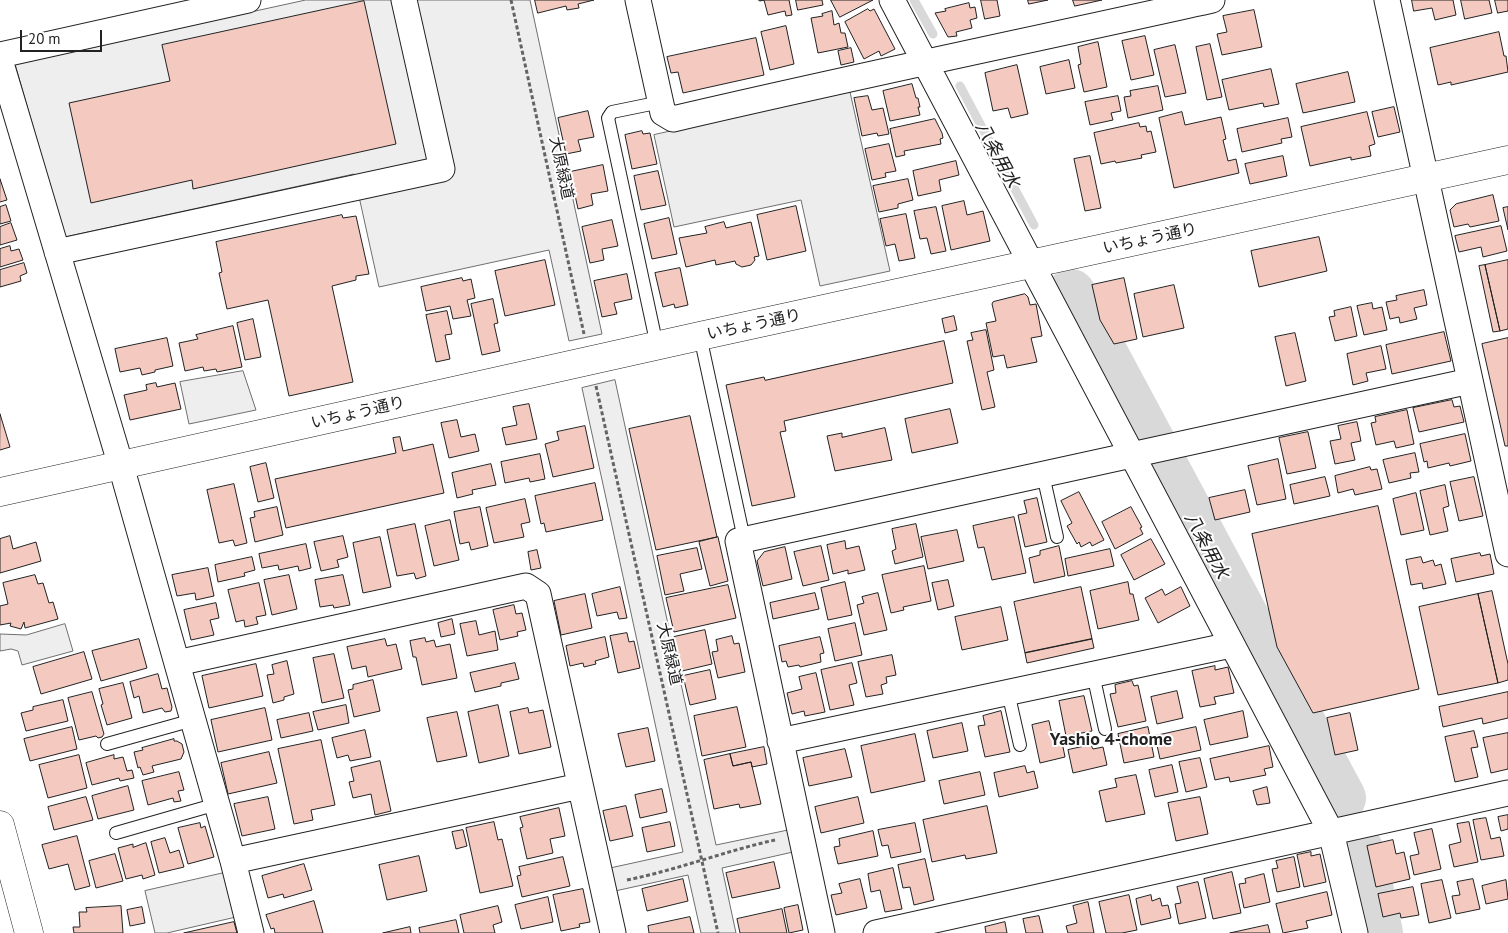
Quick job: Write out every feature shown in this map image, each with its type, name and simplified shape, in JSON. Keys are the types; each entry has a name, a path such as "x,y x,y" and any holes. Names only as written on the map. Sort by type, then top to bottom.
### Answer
{"street":[{"path":"0,56 188,6 248,0"},
{"path":"57,252 442,169 404,0"},
{"path":"638,0 663,113 673,119 823,84 1212,0"},
{"path":"892,0 1136,455 1231,645 1331,832 1355,933"},
{"path":"1387,0 1508,554"},
{"path":"0,60 121,466 251,933"},
{"name":"いちょう通り","path":"0,492 700,336 1508,160"},
{"path":"822,933 738,541 1470,381"},
{"path":"177,663 526,586 538,594 613,933"},
{"path":"780,741 1231,645"},
{"path":"232,861 580,786"},
{"path":"876,933 1508,793"},
{"path":"0,825 8,888 28,933"}],"lane":[{"path":"657,346 608,118 612,112 661,102"},
{"path":"700,336 744,539"},
{"path":"1043,475 1057,536"},
{"path":"1093,674 1105,729"},
{"path":"1008,692 1020,745"},
{"path":"107,744 193,720"},
{"path":"116,833 216,804"}],"path":[{"name":"大原緑道","path":"511,0 585,336"},
{"name":"大原緑道","path":"595,381 718,933"},
{"path":"602,886 649,876 760,843 800,835"}],"shaded area":[{"path":"306,0 530,0 602,334 569,341 549,250 379,287 354,174 65,237 15,64"},
{"path":"850,92 890,271 820,286 801,200 674,227 654,135"},
{"path":"243,371 256,410 189,424 180,382"},
{"path":"615,380 716,845 788,830 793,852 722,868 736,933 701,933 688,875 615,891 610,868 683,852 582,388"},
{"path":"65,624 73,651 22,665 18,651 11,649 0,651 0,634 26,635"},
{"path":"224,873 236,917 167,933 155,933 145,891"}],"building":[{"path":"535,0 594,0 578,4 579,8 567,10 566,6 538,13"},
{"path":"764,0 789,0 792,15 786,16 785,11 768,15"},
{"path":"796,0 822,0 823,5 798,10"},
{"path":"831,0 873,0 840,17"},
{"path":"981,0 997,0 1000,16 985,19"},
{"path":"1028,0 1048,0 1029,4"},
{"path":"1073,0 1102,0 1075,6"},
{"path":"1412,0 1453,0 1456,15 1435,20 1432,8 1414,11"},
{"path":"1461,0 1489,0 1492,13 1465,19"},
{"path":"1495,0 1508,0 1508,11 1498,13"},
{"path":"364,1 396,144 193,189 192,180 91,203 69,103 170,81 162,45"},
{"path":"969,3 970,8 975,7 977,18 970,20 972,28 956,32 957,36 948,37 935,13"},
{"path":"868,9 870,11 874,9 895,49 881,56 879,51 864,59 845,22"},
{"path":"1254,10 1262,47 1222,55 1217,34 1227,32 1223,16"},
{"path":"832,11 834,25 839,23 841,33 845,33 848,47 818,53 811,18 823,16 822,14"},
{"path":"786,26 794,64 770,70 761,32"},
{"path":"1499,32 1504,56 1506,56 1508,72 1451,85 1451,82 1438,85 1430,48"},
{"path":"1145,36 1154,75 1131,80 1122,41"},
{"path":"756,38 764,75 683,93 678,72 671,73 667,57"},
{"path":"1098,42 1107,87 1084,92 1078,65 1081,64 1078,47"},
{"path":"1210,44 1222,97 1207,100 1196,47"},
{"path":"1175,45 1186,93 1165,97 1154,50"},
{"path":"851,48 854,62 841,65 838,51"},
{"path":"1069,60 1075,88 1046,94 1040,67"},
{"path":"1017,65 1028,114 1011,118 1008,108 993,111 985,73"},
{"path":"1271,69 1279,104 1264,107 1263,103 1229,110 1222,80"},
{"path":"1348,72 1355,102 1303,113 1296,84"},
{"path":"912,84 916,98 918,98 920,115 890,121 883,91"},
{"path":"1158,86 1163,110 1128,118 1124,97 1131,96 1130,91"},
{"path":"868,96 872,110 883,108 889,134 878,136 877,133 862,136 854,98"},
{"path":"1118,96 1121,111 1111,113 1113,120 1090,125 1085,102"},
{"path":"1394,107 1400,132 1378,137 1372,112"},
{"path":"588,111 594,137 578,140 581,151 566,154 558,118"},
{"path":"1182,112 1185,125 1221,117 1226,139 1223,140 1228,161 1236,159 1239,173 1174,188 1159,118"},
{"path":"1367,112 1375,144 1369,146 1371,156 1351,160 1351,157 1310,166 1301,127"},
{"path":"1288,118 1292,137 1281,139 1282,143 1242,152 1237,129"},
{"path":"935,119 942,133 941,144 904,151 905,155 896,157 890,129"},
{"path":"1139,123 1140,127 1146,126 1147,132 1151,131 1156,152 1141,155 1142,158 1101,164 1094,133"},
{"path":"642,131 643,134 650,133 657,164 632,169 625,135"},
{"path":"889,144 896,171 885,173 886,177 872,180 865,149"},
{"path":"1090,156 1101,208 1085,211 1074,159"},
{"path":"1283,156 1287,176 1250,184 1245,164"},
{"path":"956,161 959,175 939,180 941,191 918,196 913,171"},
{"path":"603,165 608,191 591,194 593,205 578,209 570,172"},
{"path":"658,171 666,205 641,210 634,176"},
{"path":"0,179 7,200 0,202"},
{"path":"908,179 913,200 898,204 898,208 879,212 873,186"},
{"path":"1493,195 1499,221 1470,227 1468,224 1454,227 1450,210 1456,204"},
{"path":"964,201 967,215 983,211 990,241 951,250 942,206"},
{"path":"6,205 11,221 0,224 0,207"},
{"path":"796,206 806,251 767,260 757,215"},
{"path":"936,207 946,251 931,254 927,238 920,239 914,211"},
{"path":"1508,207 1508,230 1503,208"},
{"path":"906,214 915,258 899,261 895,244 886,246 880,219"},
{"path":"342,215 343,218 356,216 369,274 356,276 356,280 332,286 353,382 289,396 268,300 227,309 219,273 222,272 216,242"},
{"path":"669,218 677,254 652,259 644,224"},
{"path":"612,220 618,246 602,249 604,260 590,263 582,227"},
{"path":"724,222 726,228 751,222 759,256 754,257 755,260 751,265 742,267 736,264 735,261 716,265 715,260 686,267 679,238 707,233 705,227"},
{"path":"11,223 17,240 0,245 0,227"},
{"path":"1501,226 1507,251 1483,257 1481,247 1459,252 1455,236"},
{"path":"1319,237 1327,271 1259,287 1251,251"},
{"path":"10,246 11,251 19,249 23,260 0,267 0,249"},
{"path":"545,260 555,305 505,316 495,271"},
{"path":"1508,260 1508,329 1500,331 1485,265"},
{"path":"24,263 27,273 20,276 21,281 0,287 0,270"},
{"path":"1485,265 1500,331 1493,332 1479,266"},
{"path":"680,268 688,305 675,308 674,304 663,307 655,273"},
{"path":"627,274 632,299 614,303 617,314 602,317 594,281"},
{"path":"462,278 463,281 471,279 475,298 467,300 471,316 453,319 450,306 426,311 421,287"},
{"path":"1124,278 1137,339 1114,344 1100,320 1092,285"},
{"path":"1174,285 1184,328 1143,337 1134,294"},
{"path":"1424,290 1427,305 1414,308 1417,319 1400,323 1399,317 1390,319 1386,302 1397,300 1396,296"},
{"path":"1025,294 1030,305 1036,304 1042,336 1031,338 1037,362 1007,368 1004,355 993,357 986,323 996,321 993,302"},
{"path":"493,299 498,323 494,324 500,351 482,355 471,304"},
{"path":"1372,303 1373,309 1382,307 1387,330 1364,335 1357,306"},
{"path":"1351,307 1357,336 1335,341 1329,317 1335,316 1334,311"},
{"path":"447,311 452,334 445,335 450,359 436,362 426,315"},
{"path":"954,316 957,330 945,333 942,319"},
{"path":"253,319 261,357 245,360 237,323"},
{"path":"233,326 242,367 217,372 216,369 204,371 203,367 185,371 179,343 198,339 196,335"},
{"path":"986,330 994,370 987,372 995,407 982,410 967,341 973,340 971,333"},
{"path":"1444,332 1451,361 1392,374 1386,345"},
{"path":"1295,333 1306,381 1286,386 1275,337"},
{"path":"167,338 173,366 142,375 140,368 120,372 115,349"},
{"path":"1508,338 1508,446 1505,446 1482,344"},
{"path":"944,341 953,383 784,421 786,431 780,432 795,497 752,506 726,385 764,377 765,380"},
{"path":"1381,346 1386,369 1366,373 1368,381 1353,385 1347,354"},
{"path":"156,383 157,387 175,383 181,409 130,420 124,395 147,390 146,385"},
{"path":"1452,400 1454,407 1460,406 1464,422 1419,432 1413,408"},
{"path":"529,404 537,439 506,445 502,428 517,425 513,407"},
{"path":"950,409 958,443 912,453 905,419"},
{"path":"1407,410 1414,444 1396,448 1394,441 1376,445 1371,423 1376,422 1375,417"},
{"path":"0,414 10,447 0,450"},
{"path":"690,416 717,537 656,550 629,429"},
{"path":"457,420 461,437 475,434 479,451 449,458 441,423"},
{"path":"1357,422 1361,441 1351,443 1355,460 1335,464 1330,441 1341,439 1338,426"},
{"path":"585,426 594,468 553,477 545,444 559,440 557,432"},
{"path":"885,428 892,460 835,471 827,436 842,433 842,437"},
{"path":"1308,432 1316,468 1287,474 1279,438"},
{"path":"1465,434 1471,461 1450,466 1449,463 1428,468 1427,461 1424,462 1420,444"},
{"path":"400,437 403,451 433,444 444,493 286,528 275,479 396,453 393,438"},
{"path":"1415,453 1419,472 1410,473 1411,478 1389,483 1383,460"},
{"path":"540,454 545,479 530,482 529,478 505,483 501,462"},
{"path":"1278,459 1286,499 1257,505 1248,466"},
{"path":"266,463 274,498 258,502 250,467"},
{"path":"491,464 496,485 472,490 473,494 457,498 452,473"},
{"path":"1370,467 1371,470 1377,469 1382,489 1355,495 1353,489 1338,493 1335,476"},
{"path":"1325,477 1330,496 1294,504 1290,485"},
{"path":"1474,477 1483,516 1459,521 1450,482"},
{"path":"595,483 603,520 546,532 544,523 541,524 535,496"},
{"path":"234,484 247,543 235,546 233,540 219,543 207,490"},
{"path":"1445,485 1449,506 1443,508 1448,531 1430,535 1420,491"},
{"path":"1245,490 1250,512 1215,520 1209,498"},
{"path":"1079,492 1104,540 1092,546 1090,542 1081,547 1079,542 1077,544 1067,526 1072,523 1061,501"},
{"path":"1416,493 1424,530 1401,535 1393,499"},
{"path":"1037,498 1047,542 1025,547 1018,515 1027,513 1024,501"},
{"path":"525,499 530,522 521,524 524,537 494,543 486,508"},
{"path":"1378,506 1419,689 1313,713 1277,647 1252,534"},
{"path":"277,507 283,535 255,542 250,518 255,517 254,512"},
{"path":"480,507 488,546 471,550 469,542 460,544 454,512"},
{"path":"1131,507 1142,527 1140,528 1143,534 1115,549 1102,522"},
{"path":"1014,517 1026,573 992,580 984,547 978,548 973,526"},
{"path":"450,520 459,560 434,566 425,526"},
{"path":"415,524 426,576 416,579 414,573 397,576 387,530"},
{"path":"916,524 923,557 895,564 892,551 896,549 892,529"},
{"path":"957,530 964,561 928,569 921,537"},
{"path":"10,536 13,549 36,542 41,561 0,573 0,539"},
{"path":"343,536 348,557 337,560 339,567 321,571 314,542"},
{"path":"380,537 391,587 363,593 353,543"},
{"path":"718,537 728,581 710,586 699,542"},
{"path":"1151,539 1165,564 1134,580 1121,555"},
{"path":"845,541 846,549 859,546 865,570 848,574 848,570 833,574 827,545"},
{"path":"306,544 311,568 299,571 298,566 279,570 278,565 262,568 259,554"},
{"path":"821,546 829,580 803,586 794,552"},
{"path":"1059,546 1065,576 1034,583 1029,558 1040,555 1040,551"},
{"path":"785,547 792,579 763,586 757,561 764,552"},
{"path":"697,548 702,569 680,574 684,591 665,595 657,556"},
{"path":"1110,549 1114,566 1068,576 1065,559"},
{"path":"537,550 541,568 531,570 528,552"},
{"path":"1480,553 1481,556 1490,554 1494,574 1456,582 1451,559"},
{"path":"252,557 255,570 244,573 245,576 218,582 215,565"},
{"path":"1421,557 1423,563 1433,560 1435,566 1441,564 1446,584 1423,589 1422,583 1411,585 1406,560"},
{"path":"924,566 931,601 903,607 904,610 891,613 882,575"},
{"path":"208,568 214,596 196,600 195,593 177,596 172,575"},
{"path":"35,575 38,584 43,583 49,603 53,602 58,619 25,628 24,622 21,629 10,626 11,623 0,625 0,606 8,604 3,583"},
{"path":"289,575 297,609 272,615 264,580"},
{"path":"343,575 350,605 334,608 333,605 320,607 315,580"},
{"path":"948,580 954,606 938,610 932,583"},
{"path":"845,582 852,615 828,620 821,588"},
{"path":"1128,582 1139,620 1098,629 1090,591"},
{"path":"259,583 266,615 256,617 258,624 245,627 244,620 236,622 228,590"},
{"path":"728,585 736,618 674,632 666,598"},
{"path":"620,587 627,618 619,619 617,612 597,616 592,594"},
{"path":"1081,587 1092,639 1025,653 1014,602"},
{"path":"1181,587 1190,606 1158,623 1145,598 1162,589 1165,595"},
{"path":"1492,591 1508,664 1508,680 1498,683 1478,594"},
{"path":"815,593 819,609 773,619 770,603"},
{"path":"878,593 887,630 864,635 857,605 864,603 862,597"},
{"path":"585,594 592,628 561,635 554,601"},
{"path":"1478,594 1498,683 1438,695 1419,607"},
{"path":"216,603 219,618 210,620 214,635 191,640 184,610"},
{"path":"514,605 516,614 522,613 526,630 517,632 518,636 500,640 493,610"},
{"path":"1001,607 1008,640 962,650 955,617"},
{"path":"452,619 455,634 441,637 438,623"},
{"path":"476,621 479,635 495,631 498,650 467,656 460,624"},
{"path":"855,623 862,655 835,661 828,629"},
{"path":"705,630 712,664 682,671 674,637"},
{"path":"627,633 629,642 634,641 640,668 618,673 610,636"},
{"path":"732,636 734,644 739,643 745,672 718,678 712,652 718,651 716,640"},
{"path":"605,637 609,657 595,661 596,664 584,667 583,663 570,666 566,646"},
{"path":"820,637 824,653 820,654 821,662 800,667 799,665 788,667 786,661 782,662 779,646"},
{"path":"425,638 426,642 434,640 436,647 450,644 457,678 422,685 416,657 413,657 410,641"},
{"path":"139,639 147,668 101,681 92,651"},
{"path":"385,639 387,646 396,644 402,669 368,677 366,666 352,669 347,647"},
{"path":"1092,639 1094,648 1027,663 1025,653"},
{"path":"84,652 92,679 41,694 33,667"},
{"path":"334,654 344,698 322,703 313,658"},
{"path":"892,655 896,675 886,677 887,683 881,685 883,694 866,697 858,662"},
{"path":"287,661 294,694 284,697 284,700 273,703 267,675 274,674 272,665"},
{"path":"515,663 519,679 501,683 501,686 475,692 470,673"},
{"path":"852,663 857,683 849,685 854,705 830,710 821,670"},
{"path":"256,664 263,696 209,708 202,676"},
{"path":"1215,666 1215,670 1228,667 1234,693 1214,697 1216,704 1200,707 1192,671"},
{"path":"710,670 716,699 690,705 683,676"},
{"path":"816,673 825,712 805,716 804,711 792,714 787,693 802,689 799,677"},
{"path":"158,674 162,689 167,688 172,707 171,711 165,712 162,708 143,713 139,696 134,698 130,682"},
{"path":"373,680 380,711 354,717 348,690 353,689 353,685"},
{"path":"1132,681 1134,686 1138,685 1146,721 1118,727 1110,694 1116,693 1115,685"},
{"path":"123,683 132,718 107,725 101,705 103,704 99,689"},
{"path":"1177,691 1183,718 1157,724 1151,697"},
{"path":"92,692 104,734 98,738 96,736 79,740 68,698"},
{"path":"1508,692 1508,718 1483,724 1482,718 1443,727 1439,707"},
{"path":"1084,696 1092,731 1066,736 1059,701"},
{"path":"63,700 68,721 26,731 21,713 33,710 33,707"},
{"path":"346,705 349,723 318,730 313,712"},
{"path":"498,705 509,756 479,763 468,712"},
{"path":"737,707 746,747 702,756 694,716"},
{"path":"265,708 272,740 218,752 211,720"},
{"path":"528,708 529,713 543,710 551,747 519,754 510,712"},
{"path":"1001,711 1010,752 985,757 978,726 985,725 983,716"},
{"path":"1243,711 1248,737 1210,745 1204,720"},
{"path":"457,712 467,756 437,762 427,718"},
{"path":"309,713 313,731 281,738 277,720"},
{"path":"1350,713 1358,750 1335,755 1327,718"},
{"path":"1049,721 1052,734 1060,732 1065,757 1040,763 1032,725"},
{"path":"962,723 968,751 933,758 927,731"},
{"path":"72,727 77,749 30,761 24,739"},
{"path":"1148,727 1154,757 1124,763 1118,734"},
{"path":"1196,727 1201,750 1160,759 1155,736"},
{"path":"648,728 655,761 626,767 618,734"},
{"path":"365,730 371,757 350,761 348,755 337,758 332,738"},
{"path":"1474,731 1478,747 1471,748 1478,777 1455,782 1445,737"},
{"path":"1508,733 1508,769 1491,773 1483,738"},
{"path":"915,734 925,781 871,793 861,746"},
{"path":"174,739 174,741 182,744 184,752 181,759 152,766 154,772 143,775 140,767 138,768 134,752"},
{"path":"321,740 335,805 311,810 313,820 294,824 278,749"},
{"path":"1091,745 1093,749 1103,747 1107,765 1073,773 1068,750"},
{"path":"1269,746 1273,767 1264,769 1266,775 1230,782 1229,777 1215,780 1210,759"},
{"path":"764,747 767,764 752,767 751,762 733,766 730,754"},
{"path":"845,749 852,777 809,786 803,758"},
{"path":"269,752 277,783 228,794 221,763"},
{"path":"730,754 733,766 751,762 761,804 740,808 739,804 714,809 704,760"},
{"path":"79,755 87,788 48,798 39,765"},
{"path":"114,755 114,759 123,757 127,771 132,770 134,778 120,781 119,778 92,785 86,763"},
{"path":"1200,758 1207,787 1186,792 1179,762"},
{"path":"380,761 391,811 375,815 371,794 353,798 349,782 354,781 351,768"},
{"path":"1172,765 1178,792 1155,797 1149,770"},
{"path":"1025,766 1027,773 1034,771 1038,788 999,797 994,773"},
{"path":"179,772 184,790 178,791 181,801 174,802 173,798 148,805 142,781"},
{"path":"980,772 985,795 944,804 939,781"},
{"path":"1136,775 1145,814 1106,822 1099,791 1117,787 1115,779"},
{"path":"128,786 134,810 98,819 92,796"},
{"path":"1267,787 1270,803 1257,805 1253,791"},
{"path":"662,789 667,812 640,818 635,795"},
{"path":"86,797 93,820 54,830 48,807"},
{"path":"268,797 275,829 242,836 234,804"},
{"path":"858,797 864,823 821,833 815,807"},
{"path":"1200,797 1208,834 1176,841 1168,803"},
{"path":"626,806 633,836 610,841 603,811"},
{"path":"987,806 997,853 966,859 965,855 932,862 923,820"},
{"path":"559,808 565,836 550,839 553,853 527,859 520,828 523,827 520,817"},
{"path":"1508,815 1508,829 1501,831 1498,817"},
{"path":"1486,818 1491,839 1500,837 1504,856 1481,860 1473,820"},
{"path":"494,822 498,840 502,839 513,886 480,893 466,828"},
{"path":"670,822 675,846 647,852 642,828"},
{"path":"1469,822 1478,862 1454,867 1449,845 1461,842 1457,824"},
{"path":"200,823 201,828 205,826 214,857 188,864 178,828"},
{"path":"915,823 921,852 891,858 888,845 882,846 878,830"},
{"path":"1432,829 1441,869 1414,875 1410,856 1419,854 1414,833"},
{"path":"463,830 467,846 456,849 452,832"},
{"path":"873,831 878,856 838,864 834,847 840,846 839,839"},
{"path":"77,836 90,886 75,890 68,864 49,869 42,845"},
{"path":"165,838 170,853 179,850 184,867 159,873 151,842"},
{"path":"1393,840 1396,854 1404,852 1410,879 1376,887 1367,846"},
{"path":"146,843 155,875 143,879 142,875 126,879 118,848 133,844 133,847"},
{"path":"1311,852 1311,856 1320,854 1326,882 1304,887 1297,855"},
{"path":"115,854 123,881 96,888 89,861"},
{"path":"419,856 427,891 387,900 379,865"},
{"path":"563,857 570,886 522,897 517,876 521,875 519,867"},
{"path":"1294,857 1300,887 1277,892 1272,869 1278,868 1276,861"},
{"path":"925,859 934,900 914,905 910,887 903,888 898,865"},
{"path":"774,862 780,888 732,898 726,873"},
{"path":"304,864 312,890 284,898 283,894 268,898 262,876"},
{"path":"893,868 902,909 885,912 880,890 871,892 868,874"},
{"path":"1232,872 1241,913 1213,919 1204,879"},
{"path":"1264,874 1270,902 1244,908 1239,884 1246,883 1245,879"},
{"path":"683,879 688,901 647,911 642,889"},
{"path":"860,879 867,908 836,915 831,895 842,893 839,884"},
{"path":"1473,879 1480,909 1456,914 1452,896 1460,895 1457,882"},
{"path":"1442,880 1451,918 1429,923 1421,884"},
{"path":"1506,880 1508,899 1486,904 1482,886"},
{"path":"1198,882 1206,918 1179,924 1175,904 1181,903 1177,887"},
{"path":"1413,887 1419,915 1401,918 1400,913 1383,917 1378,894"},
{"path":"583,889 590,922 579,924 580,927 561,931 553,895"},
{"path":"1327,892 1332,915 1306,921 1308,928 1283,933 1276,904"},
{"path":"1129,895 1137,930 1122,933 1106,933 1099,902"},
{"path":"1151,895 1152,901 1160,898 1162,906 1168,905 1171,918 1141,925 1136,899"},
{"path":"548,897 553,922 521,929 515,905"},
{"path":"314,901 323,933 275,933 274,928 271,929 266,915"},
{"path":"1088,902 1094,933 1068,933 1066,926 1077,923 1073,906"},
{"path":"798,905 803,930 789,933 784,908"},
{"path":"121,906 123,933 74,933 73,927 80,927 79,912 87,912 86,908"},
{"path":"498,906 502,922 493,925 495,933 464,933 460,915"},
{"path":"142,907 145,923 130,926 127,910"},
{"path":"782,909 787,933 740,933 737,919"},
{"path":"1039,916 1043,933 1026,933 1023,919"},
{"path":"690,917 694,933 649,933 648,926"},
{"path":"456,920 459,933 420,933 419,928"},
{"path":"234,922 237,933 184,933"},
{"path":"1005,922 1007,933 986,933 985,927"},
{"path":"1268,925 1270,933 1230,933"},
{"path":"410,927 411,933 383,933"}],"waterway":[{"name":"八条用水","path":"914,0 933,34"},
{"name":"八条用水","path":"960,86 1034,225"},
{"name":"八条用水","path":"1071,294 1341,798"},
{"name":"八条用水","path":"1358,849 1363,863 1378,933"}],"district":[{"name":"Yashio 4-chome","path":"1111,740"}]}
